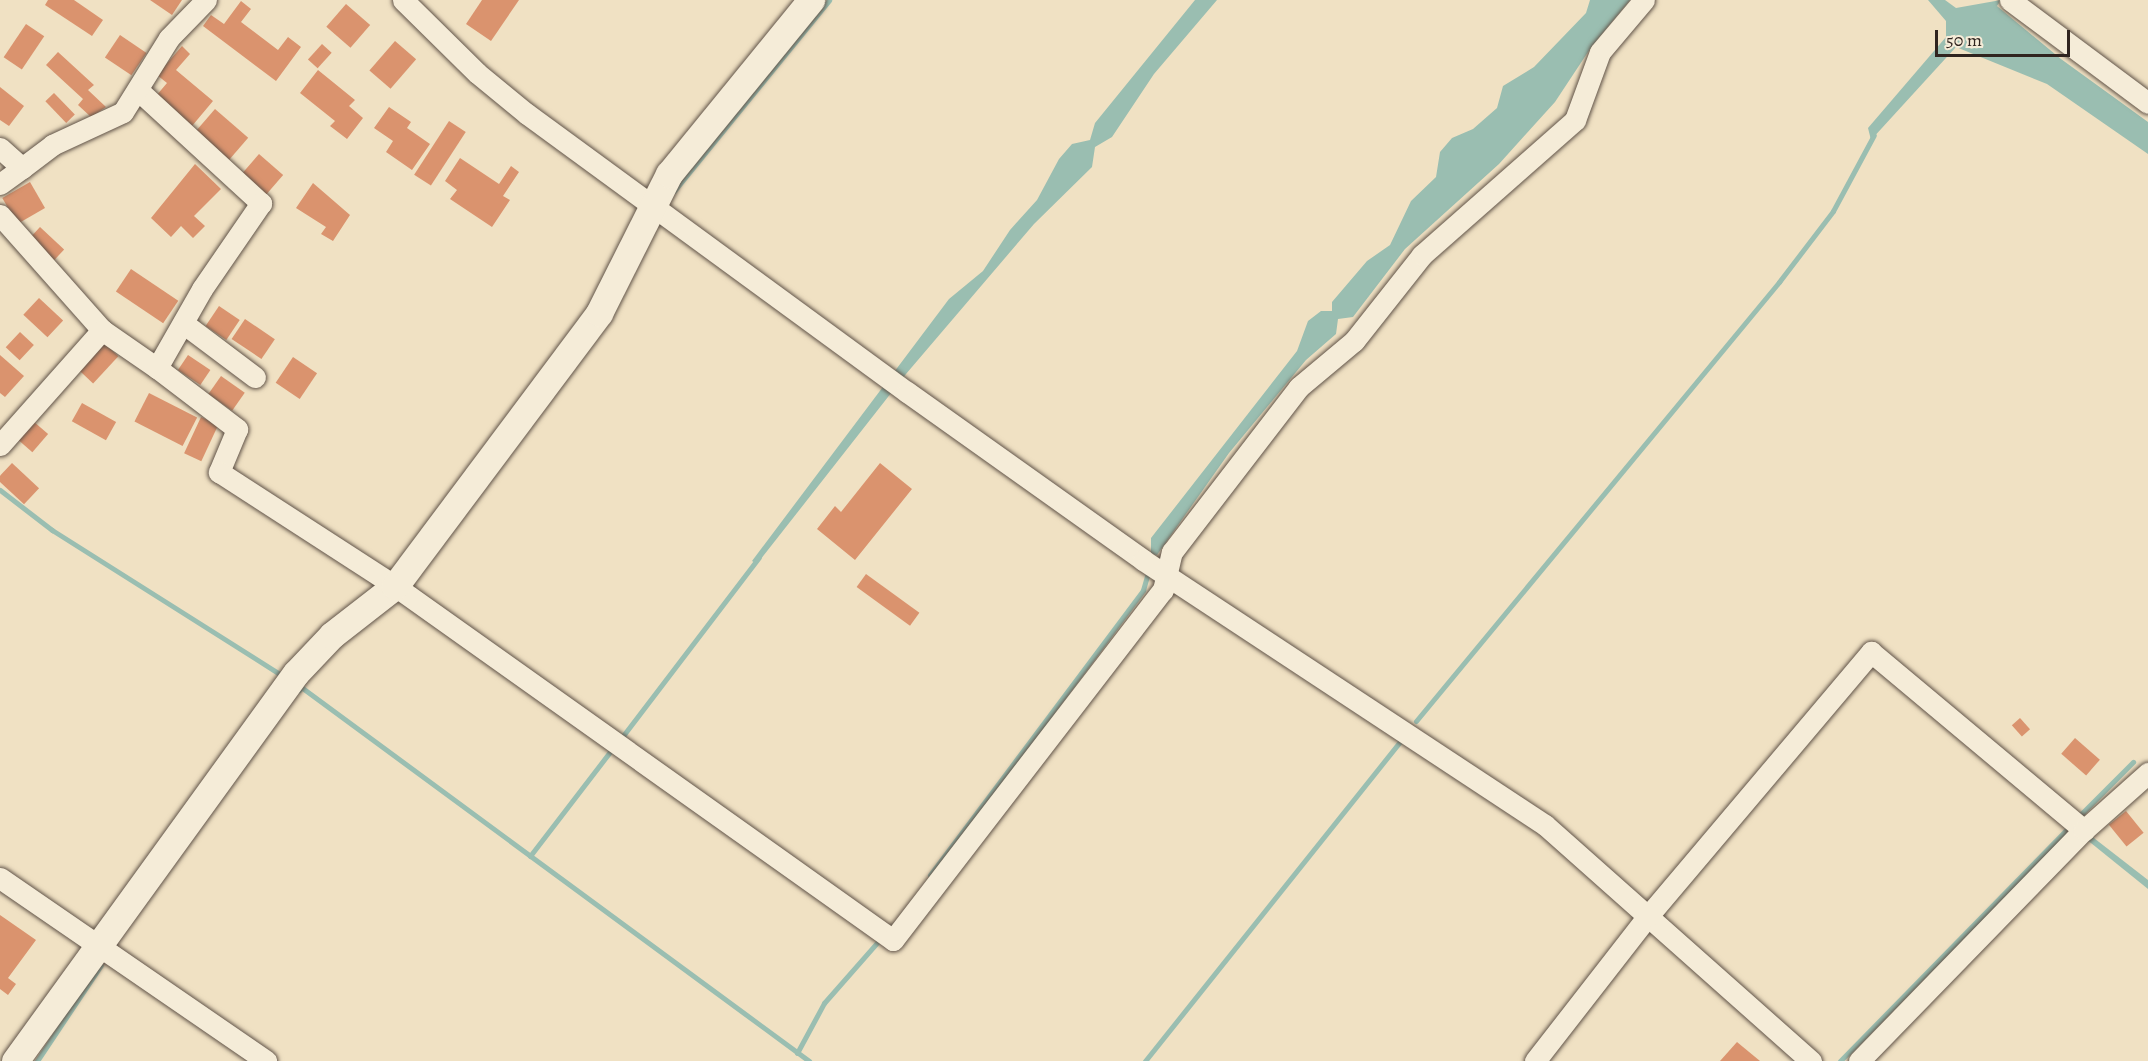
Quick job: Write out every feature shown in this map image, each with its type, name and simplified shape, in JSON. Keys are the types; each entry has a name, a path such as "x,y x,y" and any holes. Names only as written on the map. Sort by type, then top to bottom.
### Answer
{"street":[{"path":"0,184 52,145 123,112 139,91 169,38 206,0"},
{"path":"403,0 477,73 907,392 1156,567 1514,801 1811,1061"},
{"path":"15,1061 296,673 332,635 395,586 599,313 651,203 745,76 812,0"},
{"path":"1156,567 1172,552 1299,387 1353,341 1422,255 1575,120 1600,52 1644,0"},
{"path":"2010,0 2148,103"},
{"path":"139,91 261,203 183,323 157,368"},
{"path":"0,148 22,168"},
{"path":"0,215 102,330 157,368 237,429 219,472 395,586 893,940 1163,590 1156,567"},
{"path":"183,323 255,377"},
{"path":"0,445 102,330"},
{"path":"1535,1061 1648,916 1871,652 2084,830"},
{"path":"1859,1061 2084,830 2148,773"},
{"path":"0,878 266,1061"}],"water":[{"path":"1195,0 1217,0 1154,74 1112,137 1095,147 1092,167 1034,224 906,374 757,564 752,561 949,299 983,271 1010,230 1037,200 1059,159 1072,144 1090,140 1095,123"},
{"path":"1590,0 1630,0 1592,46 1555,102 1499,164 1405,249 1353,317 1338,319 1336,334 1306,360 1229,453 1157,555 1151,554 1151,538 1297,351 1308,321 1321,311 1332,311 1332,302 1367,261 1390,245 1411,201 1436,177 1440,152 1452,138 1473,129 1497,108 1503,86 1534,67 1586,13"},
{"path":"1928,0 1945,0 1956,8 2001,0 1997,6 2061,59 2148,122 2148,154 2047,84 1956,47 1871,140 1868,128 1946,37 1946,21"},
{"path":"2090,835 2148,880 2148,889 2086,839"}],"building":[{"path":"48,0 74,0 103,20 92,36 45,5"},
{"path":"150,0 182,0 172,15"},
{"path":"482,0 519,0 491,41 466,24"},
{"path":"241,1 251,9 241,22 278,50 288,37 301,47 276,81 203,26 211,15 224,24"},
{"path":"346,4 370,25 350,48 326,27"},
{"path":"26,24 44,36 22,69 4,57"},
{"path":"120,35 147,53 131,75 105,57"},
{"path":"395,41 416,59 391,89 369,70"},
{"path":"322,44 332,53 318,68 308,60"},
{"path":"182,46 190,54 176,70 213,101 192,126 156,96 167,83 157,75"},
{"path":"58,52 94,85 88,90 106,107 91,117 78,105 83,99 46,65"},
{"path":"318,70 355,100 349,106 363,118 347,139 330,126 335,121 300,93"},
{"path":"0,87 24,106 9,126 0,120"},
{"path":"54,93 75,115 66,123 45,101"},
{"path":"389,107 411,122 407,128 430,144 412,170 386,152 393,141 374,128"},
{"path":"215,109 248,138 229,160 196,131"},
{"path":"449,121 466,132 431,186 414,175"},
{"path":"259,154 283,175 262,199 238,178"},
{"path":"460,158 499,184 511,166 519,172 503,196 510,200 492,227 450,199 457,190 445,181"},
{"path":"195,164 221,189 194,216 205,226 193,238 181,226 171,237 151,218"},
{"path":"30,182 45,208 17,224 2,198"},
{"path":"313,183 350,215 333,241 321,234 326,227 296,208"},
{"path":"40,227 64,250 52,263 28,240"},
{"path":"131,269 178,301 163,323 116,291"},
{"path":"39,298 63,321 47,337 23,315"},
{"path":"219,306 240,320 226,340 206,326"},
{"path":"245,319 275,339 261,359 232,339"},
{"path":"20,332 34,345 20,360 6,347"},
{"path":"103,342 118,356 93,383 78,369"},
{"path":"0,355 24,376 5,397 0,393"},
{"path":"188,355 210,370 200,385 178,370"},
{"path":"293,357 317,373 300,399 276,383"},
{"path":"221,376 245,393 232,411 208,394"},
{"path":"149,393 197,418 183,446 134,422"},
{"path":"82,403 116,422 106,440 72,421"},
{"path":"201,417 218,425 201,461 184,453"},
{"path":"33,421 48,434 32,452 17,439"},
{"path":"12,463 39,488 24,504 0,482 0,476"},
{"path":"880,463 912,489 855,560 817,529 835,506 841,512"},
{"path":"866,574 919,613 910,626 857,587"},
{"path":"2020,718 2030,729 2022,737 2012,725"},
{"path":"2075,738 2100,760 2086,775 2061,754"},
{"path":"2126,811 2144,833 2127,847 2109,825"},
{"path":"0,915 36,940 8,978 16,984 8,995 0,989"},
{"path":"1737,1042 1760,1061 1720,1061"}],"waterway":[{"path":"674,191 829,0"},
{"path":"1416,721 1779,282 1833,211 1874,135"},
{"path":"0,490 52,530 280,674"},
{"path":"619,741 759,557"},
{"path":"930,875 1143,590 1149,569"},
{"path":"299,690 301,687 809,1061"},
{"path":"1145,1061 1400,741"},
{"path":"530,856 613,748"},
{"path":"2078,817 2133,762"},
{"path":"1840,1061 2072,824"},
{"path":"797,1053 824,1003 882,937"},
{"path":"37,1061 101,965"}]}
